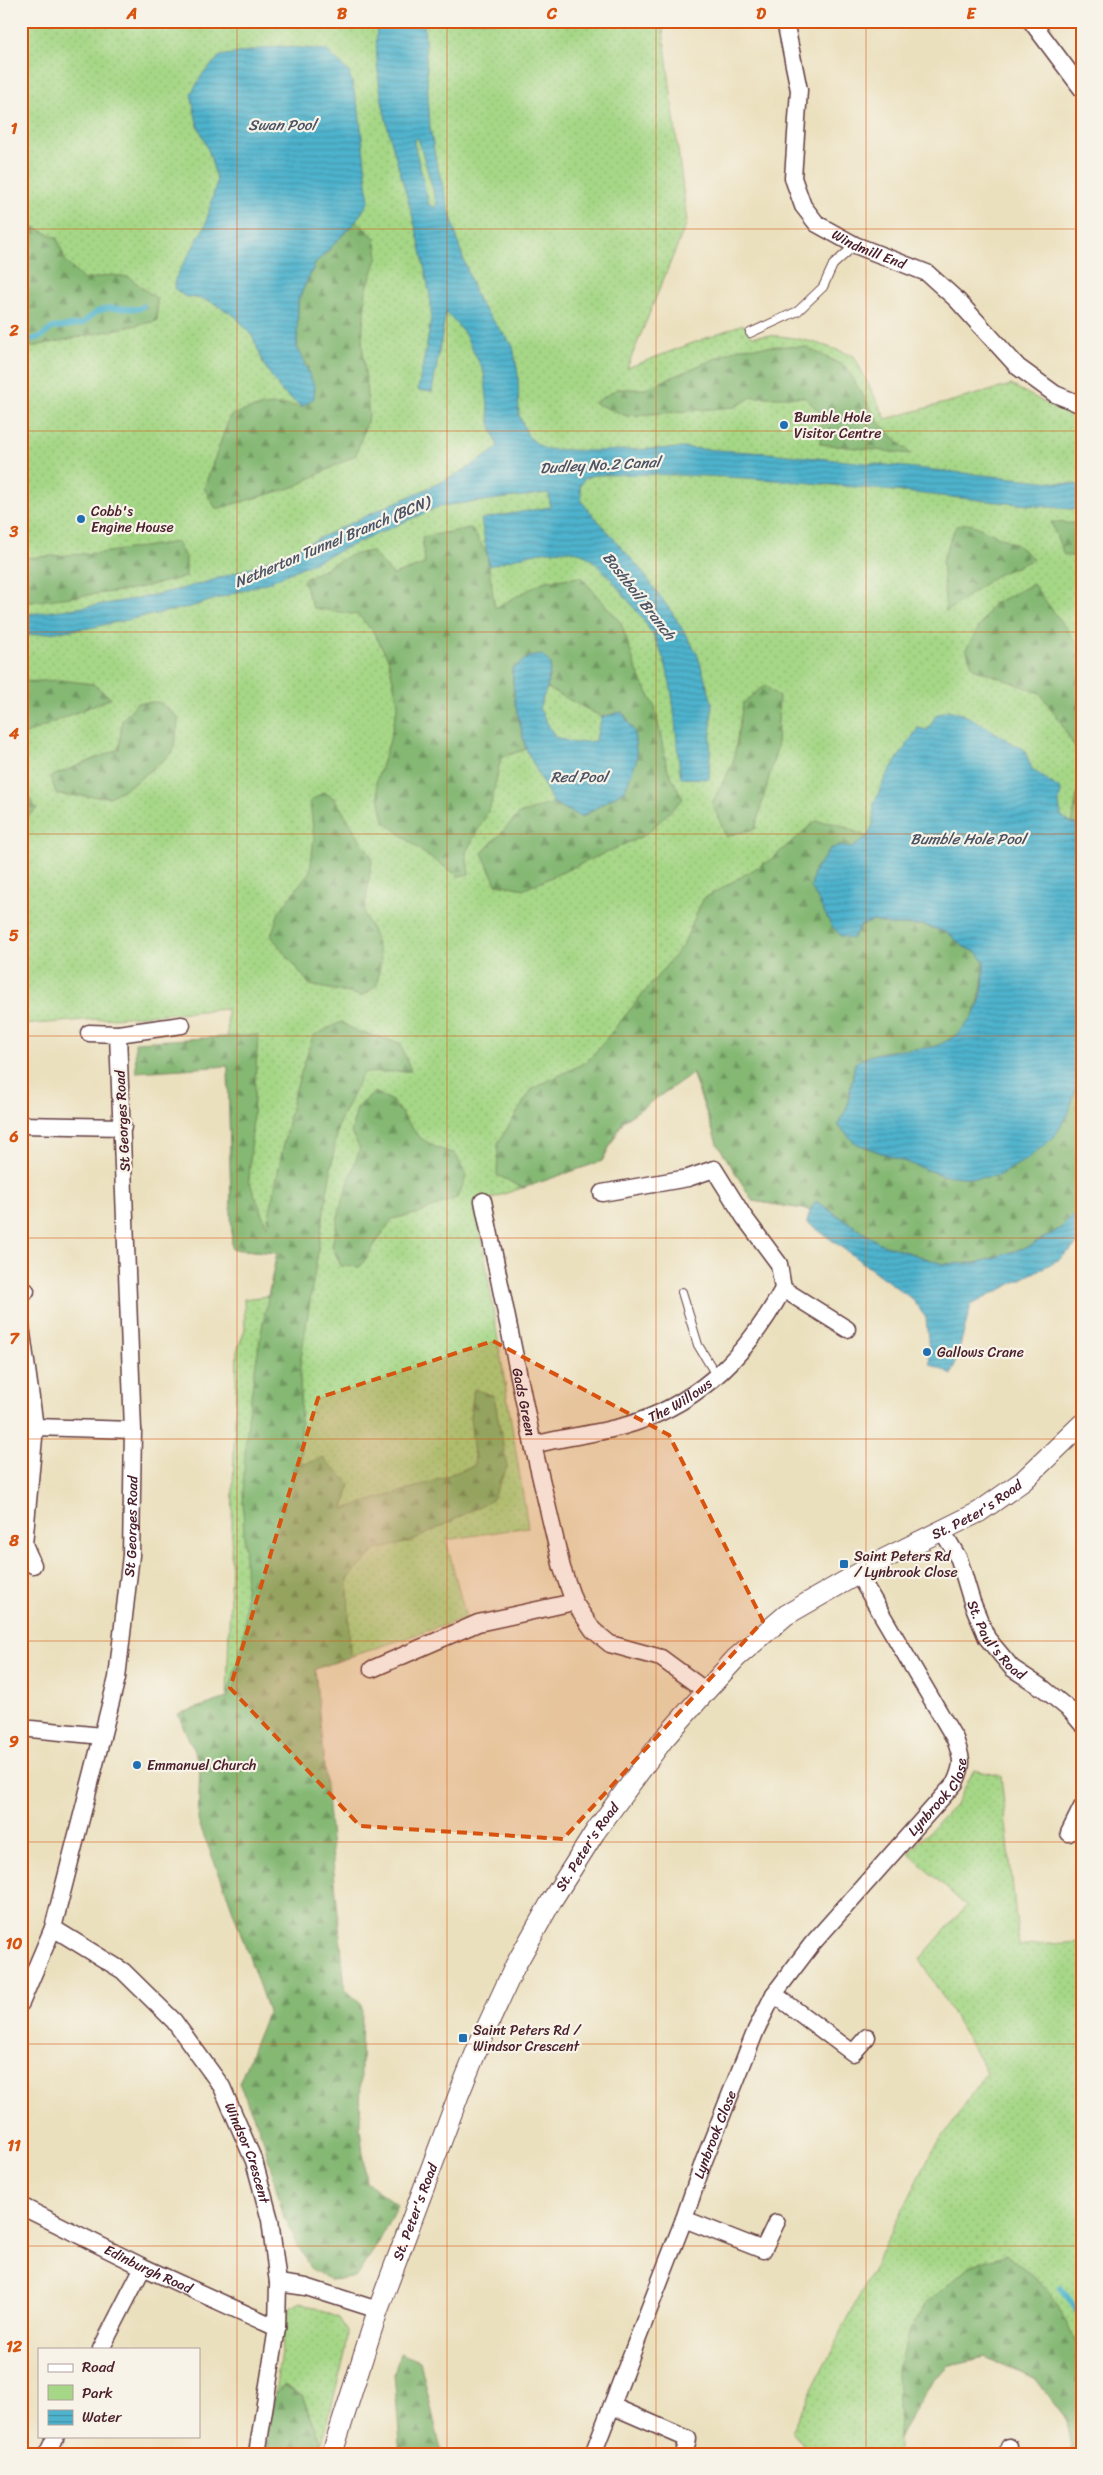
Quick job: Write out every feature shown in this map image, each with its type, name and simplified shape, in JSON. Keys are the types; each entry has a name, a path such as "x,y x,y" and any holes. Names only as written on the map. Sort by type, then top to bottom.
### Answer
{"street":[{"name":"Windmill End","path":"785,21 799,90 793,178 803,206 817,224 854,245 927,274 957,300 1018,367 1055,394 1082,405"},
{"path":"1031,21 1082,89"},
{"path":"89,1033 118,1034 182,1025"},
{"name":"St Georges Road","path":"21,2003 53,1928 117,1678 131,1555 133,1430 118,1034"},
{"path":"21,1125 123,1127"},
{"path":"602,1192 688,1178 714,1169 744,1217 779,1264 783,1289 847,1329"},
{"name":"Gads Green","path":"483,1201 533,1445 562,1568 574,1602 592,1630 610,1644 661,1658 706,1691"},
{"name":"The Willows","path":"533,1445 633,1423 662,1412 696,1393 755,1336 783,1289"},
{"path":"21,1326 35,1427 23,1544 33,1565"},
{"name":"St. Peter's Road","path":"332,2454 378,2310 459,2094 515,1966 552,1900 595,1832 663,1740 706,1691 736,1658 786,1615 884,1559 943,1532 980,1512 1023,1481 1082,1424"},
{"path":"35,1427 133,1430"},
{"name":"St. Paul's Road","path":"943,1532 959,1559 972,1602 987,1638 1012,1668 1044,1688 1071,1711 1082,1724"},
{"name":"Lynbrook Close","path":"593,2454 684,2220 706,2154 756,2030 774,1994 812,1944 954,1783 962,1761 955,1738 858,1574"},
{"path":"372,1669 478,1623 574,1602"},
{"path":"21,1728 102,1736"},
{"path":"1068,1833 1082,1807"},
{"name":"Windsor Crescent","path":"53,1928 123,1971 174,2021 222,2087 254,2161 270,2220 278,2283 277,2328 256,2454"},
{"path":"774,1994 853,2053 868,2037"},
{"name":"Edinburgh Road","path":"21,2206 143,2267 277,2328"},
{"path":"684,2220 763,2250 776,2223"},
{"path":"102,2348 143,2267"},
{"path":"278,2283 306,2287 378,2310"},
{"path":"612,2406 688,2438 684,2454"},
{"path":"47,2454 55,2438"}],"lane":[{"path":"750,333 798,311 823,286 833,265 854,245"},
{"path":"682,1292 698,1344 716,1375"}],"highlighted area":[{"path":"493,1341 669,1435 763,1621 563,1839 360,1826 230,1688 318,1398"}],"green space":[{"path":"21,21 662,21 687,222 627,368 743,324 752,336 778,336 804,340 854,356 886,419 1011,385 1076,419 1082,420 1082,1207 816,1201 810,1210 753,1201 717,1143 692,1073 623,1121 602,1161 483,1201 477,1209 528,1527 446,1540 466,1618 227,1698 237,1351 245,1329 244,1299 268,1296 277,1253 232,1249 227,1009 21,1025"},
{"path":"21,221 57,238 66,262 84,280 111,275 129,277 157,299 157,321 21,349"},
{"path":"356,221 375,238 378,256 366,291 362,340 369,416 356,455 294,487 216,509 204,488 230,416 266,406 302,407 308,367 297,347 298,300 315,264"},
{"path":"806,347 846,367 880,424 911,454 820,444 821,414 804,397 752,397 735,407 627,416 594,403 617,389 645,389 739,348"},
{"path":"1051,522 1082,524 1082,557 1064,555"},
{"path":"969,523 1015,544 1034,559 995,576 946,612 942,561 956,526"},
{"path":"471,528 487,554 495,608 545,581 581,577 621,623 637,671 655,707 667,768 683,799 645,835 525,889 496,884 482,853 519,814 553,803 582,817 625,790 622,712 602,717 547,688 551,664 512,670 515,703 526,749 501,758 490,808 466,852 469,874 459,876 425,854 384,821 376,782 390,740 398,704 388,658 372,630 358,615 313,608 303,580 348,556 371,551 393,575 425,564 422,537"},
{"path":"177,542 186,559 186,577 129,590 21,603 21,558 101,553"},
{"path":"1033,584 1082,650 1082,824 1072,824 1080,777 1078,753 1059,720 1040,693 973,668 966,649 993,604"},
{"path":"61,680 93,684 111,698 21,736 21,682"},
{"path":"765,685 779,697 777,748 755,829 726,836 712,803 733,763 743,703"},
{"path":"159,702 179,718 173,752 136,782 110,797 57,795 50,777 119,749 122,720 137,703"},
{"path":"21,790 37,809 21,821"},
{"path":"324,792 335,799 372,858 364,914 374,934 381,959 377,985 363,996 310,985 271,936 279,912 310,871 314,838 310,801"},
{"path":"816,821 838,824 867,837 852,849 839,846 830,849 826,857 823,867 822,887 825,907 831,925 860,926 873,921 890,925 924,925 948,933 964,947 977,952 984,961 978,1003 966,1025 945,1042 930,1048 881,1053 855,1063 847,1108 838,1125 855,1143 941,1175 1076,1089 1078,1067 1082,1065 1082,1207 1061,1228 1030,1246 977,1263 943,1264 879,1243 816,1201 810,1210 753,1201 717,1143 693,1073 623,1121 602,1161 523,1188 497,1175 498,1143 532,1089 588,1061 683,945 703,899 770,860"},
{"path":"341,1022 356,1031 400,1043 411,1071 363,1073 338,1125 300,1364 301,1465 323,1458 350,1484 344,1509 426,1484 475,1465 470,1417 474,1389 494,1396 507,1467 492,1500 413,1541 376,1550 348,1579 350,1657 315,1669 345,1989 362,2005 360,2127 366,2182 397,2205 378,2244 355,2278 330,2280 310,2268 284,2218 263,2138 239,2083 268,2011 226,1891 198,1821 200,1765 178,1714 227,1698 238,1662 245,1625 246,1606 243,1492 248,1418 256,1363 277,1253 232,1249 228,1066 136,1072 135,1042 258,1035 249,1180 267,1226 293,1098 313,1036"},
{"path":"375,1092 392,1101 419,1137 437,1148 455,1154 467,1175 458,1197 420,1213 392,1219 360,1267 341,1266 332,1246 340,1208 360,1148 351,1133 357,1108"},
{"path":"974,1770 1001,1776 1019,1946 1082,1942 1082,2454 1070,2454 1071,2446 1065,2417 1035,2378 985,2357 950,2365 933,2379 899,2437 899,2454 812,2454 791,2431 931,2154 987,2072 920,1959 966,1906 908,1853 956,1804"},
{"path":"1007,2254 1051,2293 1082,2353 1082,2454 1070,2454 1071,2446 1065,2417 1035,2378 985,2357 950,2365 933,2379 899,2437 897,2370 909,2331 925,2305 969,2266"},
{"path":"301,2302 339,2318 347,2331 346,2350 322,2444 302,2396 284,2385 275,2393 285,2323 290,2308"},
{"path":"400,2353 420,2361 442,2454 401,2454 394,2374"},
{"path":"284,2385 302,2396 322,2444 320,2454 264,2454 275,2393"}],"water":[{"path":"377,21 424,21 430,128 436,161 460,249 478,301 513,346 518,374 519,415 528,436 545,449 595,451 685,448 767,453 1082,485 1082,510 838,485 716,476 593,475 584,479 580,486 582,502 641,570 673,614 697,653 712,702 709,779 681,778 672,692 657,643 643,620 598,565 578,552 555,551 522,556 489,566 481,519 550,507 549,493 440,506 269,582 194,606 89,628 21,636 21,615 106,604 162,593 216,579 261,563 444,481 485,457 498,447 490,423 484,372 463,331 446,312 432,392 418,390 430,324 430,300 415,225 384,111 379,82","holes":["418,138 437,204 435,207 429,205 414,143 415,139"]},
{"name":"Swan Pool","path":"279,46 326,50 349,72 359,110 369,201 356,221 315,264 298,300 297,347 315,387 314,398 302,407 281,391 264,365 253,337 235,316 210,301 184,296 175,289 175,279 205,226 217,181 209,152 197,123 191,94 202,75 220,56"},
{"name":"Red Pool","path":"542,655 551,664 547,688 539,708 555,737 573,743 595,741 602,717 622,712 634,731 637,759 625,790 581,817 553,803 526,749 515,703 512,669 529,657"},
{"name":"Bumble Hole Pool","path":"948,710 969,717 1024,749 1032,769 1061,790 1059,803 1061,816 1072,824 1082,824 1082,1065 1078,1068 1076,1089 1068,1115 1054,1137 1027,1159 998,1176 976,1178 941,1175 855,1143 838,1125 847,1108 855,1063 863,1058 881,1053 936,1046 946,1042 963,1029 980,1002 984,961 977,952 964,947 948,933 924,925 890,925 873,921 860,926 852,939 841,936 831,925 811,887 814,872 830,849 839,846 852,848 867,837 873,824 874,803 886,776 918,728 928,730 936,715"},
{"path":"816,1201 879,1243 943,1264 977,1263 1030,1246 1061,1228 1082,1207 1082,1241 1058,1260 971,1305 952,1375 930,1364 926,1318 912,1299 807,1222 810,1210"}],"waterway":[{"path":"21,342 41,337 52,328 81,324 98,311 109,308 139,309 143,306"},
{"path":"1061,2287 1082,2319"}],"place":[{"name":"Bumble Hole Visitor Centre","path":"784,425"},
{"name":"Cobb's Engine House","path":"81,519"},
{"name":"Gallows Crane","path":"927,1352"},
{"name":"Saint Peters Rd / Lynbrook Close","path":"844,1564"},
{"name":"Emmanuel Church","path":"137,1765"},
{"name":"Saint Peters Rd / Windsor Crescent","path":"463,2038"}],"water label":[{"name":"Dudley No.2 Canal","path":"600,465"},
{"name":"Netherton Tunnel Branch (BCN)","path":"332,542"},
{"name":"Boshboil Branch","path":"639,596"}]}
